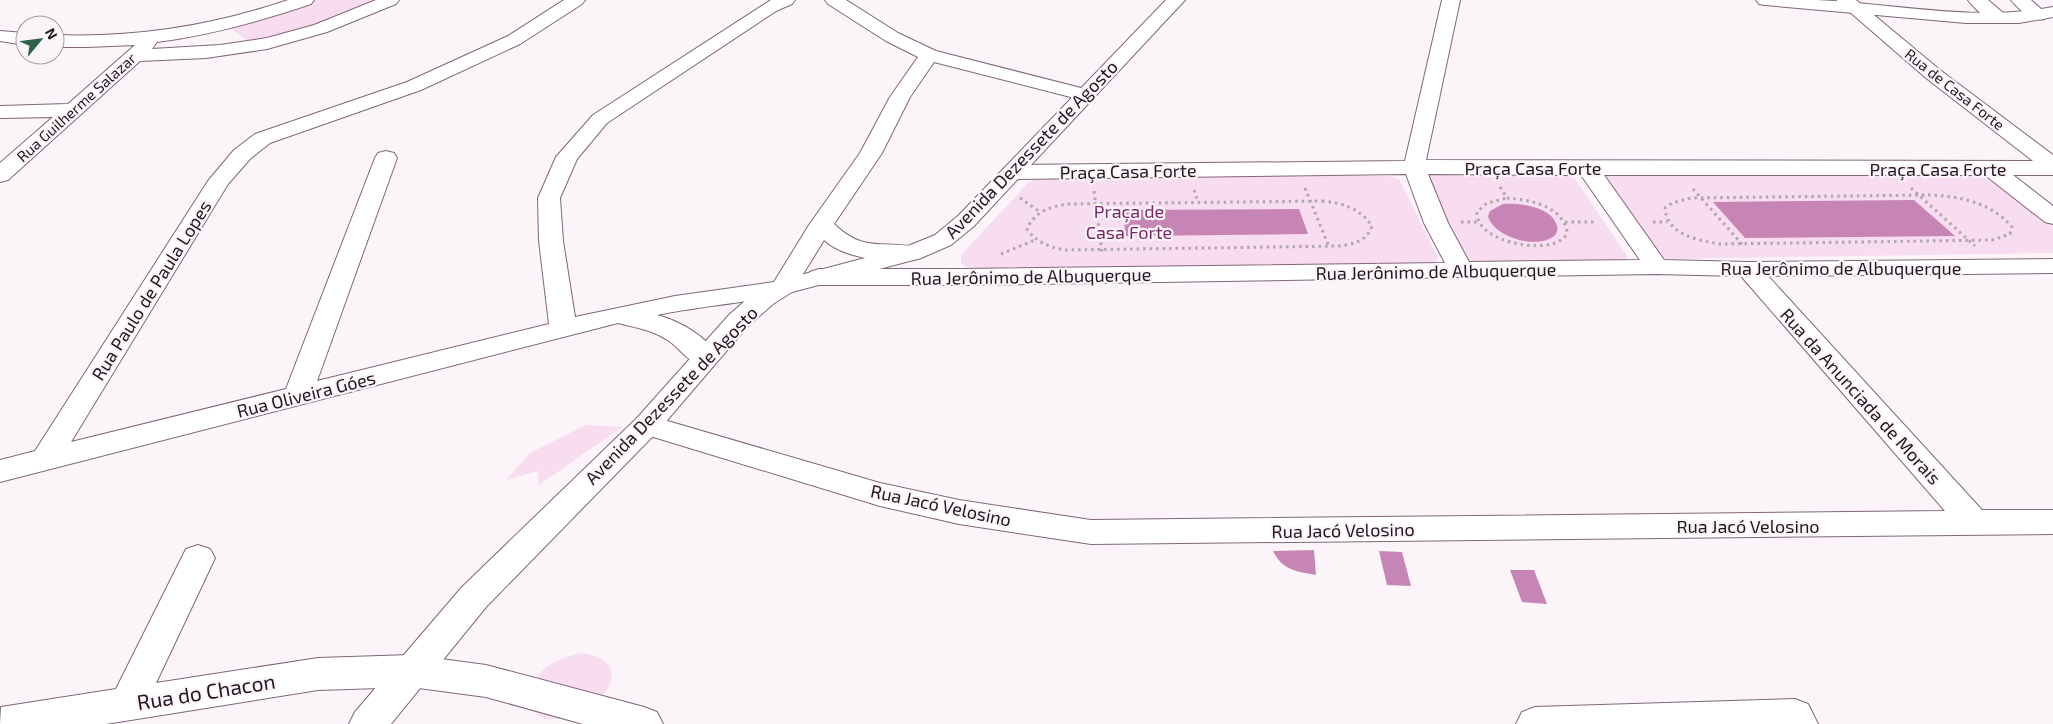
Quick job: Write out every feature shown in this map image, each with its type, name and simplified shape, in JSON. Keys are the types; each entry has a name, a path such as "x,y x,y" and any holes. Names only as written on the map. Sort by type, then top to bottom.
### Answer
{"street":[{"path":"65,41 153,39 217,26 305,0"},
{"path":"134,55 226,50 276,41 325,27 390,0"},
{"name":"Rua Paulo de Paula Lopes","path":"46,460 219,181 246,148 271,134 414,86 514,40 576,0"},
{"path":"564,328 551,240 549,198 567,157 600,119 770,7 786,0"},
{"path":"834,0 892,37 929,55 1086,95"},
{"name":"Avenida Dezessete de Agosto","path":"368,724 411,670 474,598 647,425 738,321 764,298 780,288 912,253 943,240 966,222 1176,0"},
{"path":"1451,0 1414,167 1436,223 1461,270"},
{"path":"1766,0 1852,5 1942,17 2000,18 2046,13"},
{"path":"1978,0 2000,18"},
{"path":"2020,0 2046,13"},
{"name":"Rua de Casa Forte","path":"1852,5 1933,74 2053,168"},
{"path":"217,26 212,35 212,40 226,50"},
{"path":"0,36 15,38"},
{"name":"Rua Guilherme Salazar","path":"0,175 153,39"},
{"path":"780,288 871,153 900,97 929,55"},
{"path":"0,112 73,110"},
{"path":"297,397 386,158"},
{"name":"Praça Casa Forte","path":"1014,172 1414,167 2053,168"},
{"path":"1588,168 1657,268"},
{"path":"1990,168 2053,217"},
{"path":"2028,198 2053,168"},
{"path":"821,225 838,241 850,246 865,250 912,253"},
{"name":"Rua Jerônimo de Albuquerque","path":"819,277 1657,268 1751,260 1999,268 2053,266"},
{"name":"Rua da Anunciada de Morais","path":"1751,260 1975,524"},
{"name":"Rua Oliveira Góes","path":"0,471 613,316 679,302 780,288"},
{"name":"Rua Oliveira Góes","path":"613,316 643,319 665,326 685,338 705,357"},
{"name":"Rua Jacó Velosino","path":"647,425 817,476 958,512 1091,532 2053,522"},
{"path":"129,702 198,558"},
{"name":"Rua do Chacon","path":"1,724 129,702 318,674 411,670 486,681 644,724"},
{"path":"1535,724 1795,716 1800,724"}],"path":[{"path":"1299,168 1329,246"},
{"path":"1679,168 1681,174 1751,260"},
{"path":"1890,169 1999,268"},
{"path":"1097,170 1092,175 1105,273 1107,275"},
{"path":"1952,196 1980,204 1999,213 2007,219 2012,227 2010,234 2001,238 1751,260 1720,244 1684,234 1667,223 1664,216 1665,208 1680,200 1702,198 1952,196"},
{"path":"1020,198 1040,212"},
{"path":"1507,198 1527,200 1547,207 1565,222 1567,229 1566,236 1559,241 1549,244 1522,244 1495,236 1479,222 1476,214 1479,207 1490,200 1507,198"},
{"path":"1311,201 1334,202 1356,210 1368,219 1372,226 1371,233 1364,240 1346,245 1329,246 1064,250 1035,240 1027,229 1029,222 1040,212 1058,206 1311,201"}],"green space":[{"path":"313,0 381,0 331,21 250,43 230,28"},
{"path":"1987,174 2053,221 2053,253 1660,259 1598,177 1604,175"},
{"path":"1430,175 1568,176 1575,179 1628,257 1624,260 1477,262 1465,259 1424,177"},
{"name":"Praça de Casa Forte","path":"1047,176 1389,176 1399,179 1438,258 1436,262 1431,263 976,270 966,267 961,263 961,255 1028,183 1036,178"},
{"path":"585,425 622,427 539,485 538,471 506,480 530,453"},
{"path":"583,653 601,659 610,668 611,680 605,692 595,703 580,712 563,718 546,719 541,717 533,706 531,692 539,675 554,662"}],"shaded area":[{"path":"1914,200 1955,236 1745,238 1713,202"},
{"path":"1503,204 1526,205 1542,210 1554,219 1557,227 1556,234 1546,240 1537,242 1516,239 1498,230 1488,216 1490,211"},
{"path":"1299,209 1308,234 1126,236 1122,210"},
{"path":"1314,550 1316,575 1291,569 1281,563 1273,551"},
{"path":"1379,551 1402,552 1411,586 1387,585"},
{"path":"1510,570 1534,570 1547,604 1522,602"}]}
